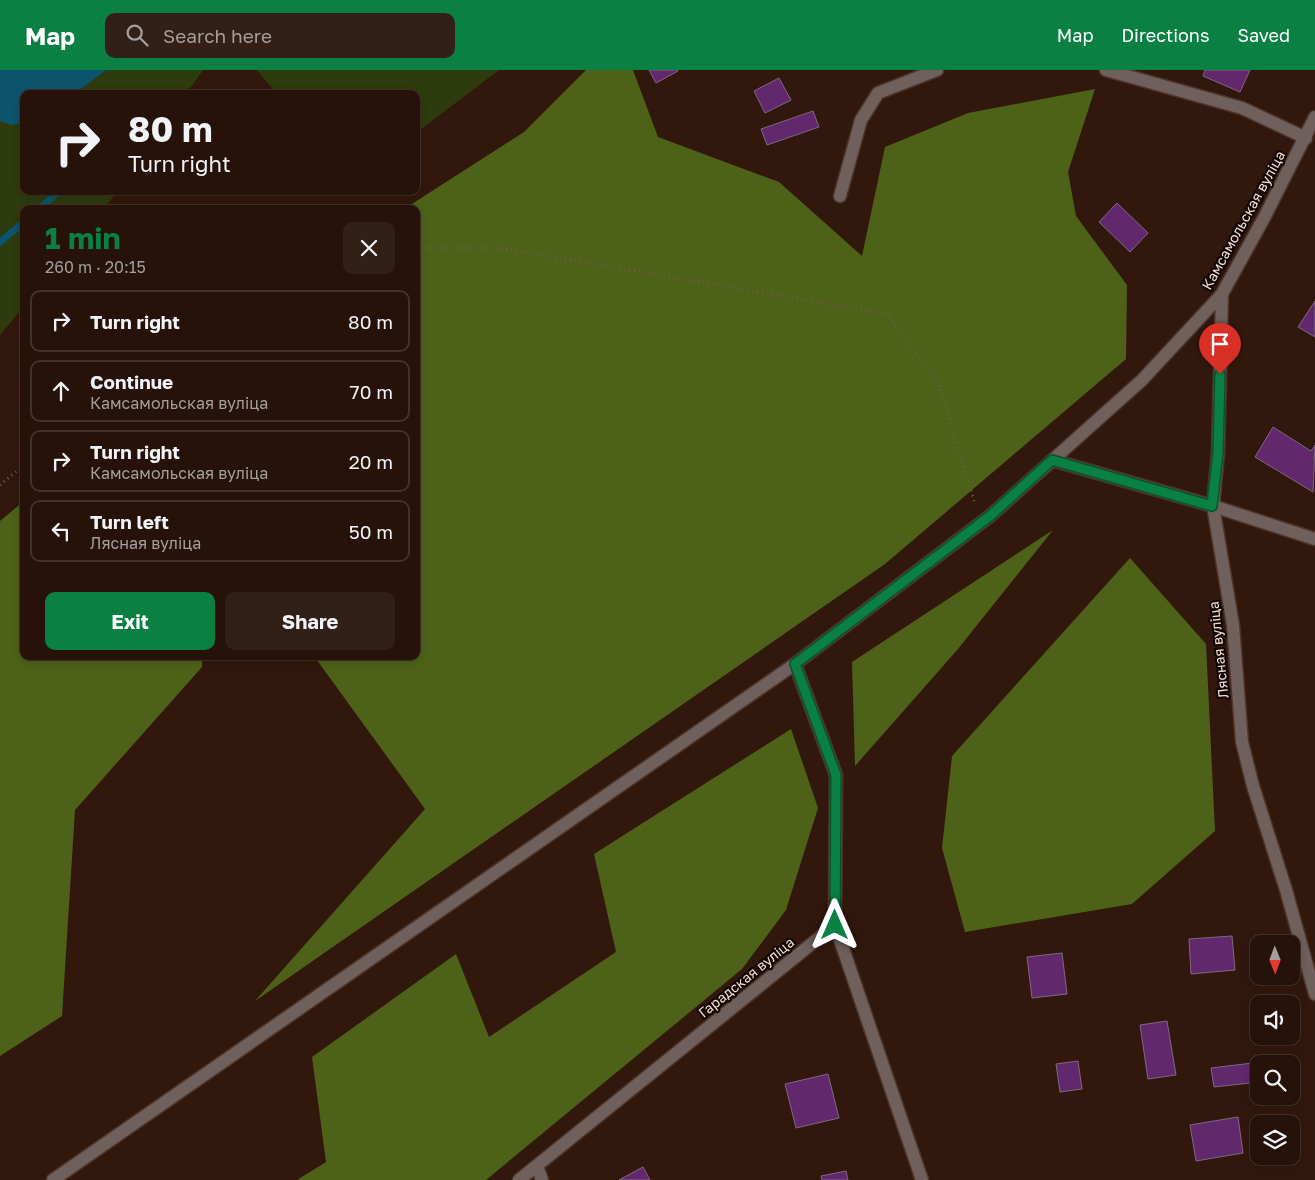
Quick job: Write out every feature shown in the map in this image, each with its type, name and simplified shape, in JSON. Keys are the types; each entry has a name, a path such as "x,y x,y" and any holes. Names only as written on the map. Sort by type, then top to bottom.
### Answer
{"street":[{"path":"840,196 861,120 878,93 937,70"},
{"path":"1106,70 1242,108 1306,138"},
{"name":"Камсамольская вуліца","path":"53,1180 795,664 985,519 1142,380 1222,294 1306,138 1315,117"},
{"name":"Лясная вуліца","path":"1222,294 1218,453 1212,506 1232,625 1242,742 1253,786 1286,890 1315,994"},
{"path":"1052,460 1212,506 1315,539"},
{"path":"795,664 836,775 835,925 922,1180"},
{"name":"Гарадская вуліца","path":"519,1180 835,925"},
{"path":"537,1166 542,1180"}],"path":[{"path":"420,248 501,248 887,314 939,384 985,519"},
{"path":"0,485 20,468"}],"green space":[{"path":"0,70 203,70 189,90 20,90 20,195 115,195 106,205 20,205 20,311 0,335"},
{"path":"257,70 499,70 420,130 420,90 274,90"},
{"path":"586,70 633,70 658,137 779,182 862,256 885,147 968,113 1095,89 1068,172 1076,216 1127,285 1126,359 885,564 255,1001 425,809 317,660 420,660 420,205 410,205 524,132"},
{"path":"20,504 20,660 202,660 202,667 75,810 62,1016 0,1056 0,521"},
{"path":"1053,530 958,649 855,766 852,662"},
{"path":"1130,558 1206,644 1215,831 1132,904 965,932 942,848 952,756"},
{"path":"791,729 818,808 786,910 742,969 486,1180 297,1180 326,1162 312,1057 456,954 489,1037 616,952 594,854"}],"water":[{"path":"0,70 106,70 79,90 20,90 20,124 11,125 0,121"}],"building":[{"path":"649,70 677,70 678,71 656,83"},
{"path":"1205,70 1250,70 1240,92 1203,76"},
{"path":"779,78 791,100 765,113 754,91"},
{"path":"813,111 819,127 767,145 761,129"},
{"path":"1117,203 1148,233 1130,252 1099,222"},
{"path":"1315,301 1315,337 1298,327"},
{"path":"1273,427 1311,451 1315,445 1313,492 1255,457"},
{"path":"1232,936 1235,970 1191,974 1189,939"},
{"path":"1062,953 1067,994 1032,998 1027,957"},
{"path":"1167,1021 1176,1075 1148,1079 1140,1025"},
{"path":"1078,1061 1082,1089 1060,1092 1056,1064"},
{"path":"1250,1063 1250,1083 1214,1087 1211,1068"},
{"path":"828,1074 839,1118 796,1128 785,1084"},
{"path":"1238,1117 1243,1153 1196,1161 1190,1125"},
{"path":"643,1167 650,1180 619,1180"},
{"path":"846,1171 848,1180 822,1180 821,1176"}],"waterway":[{"path":"43,205 55,195"},
{"path":"0,242 20,225"}],"route":[{"path":"835,925 836,775 795,664 990,516 1052,460 1212,506 1218,453 1220,374"}]}
